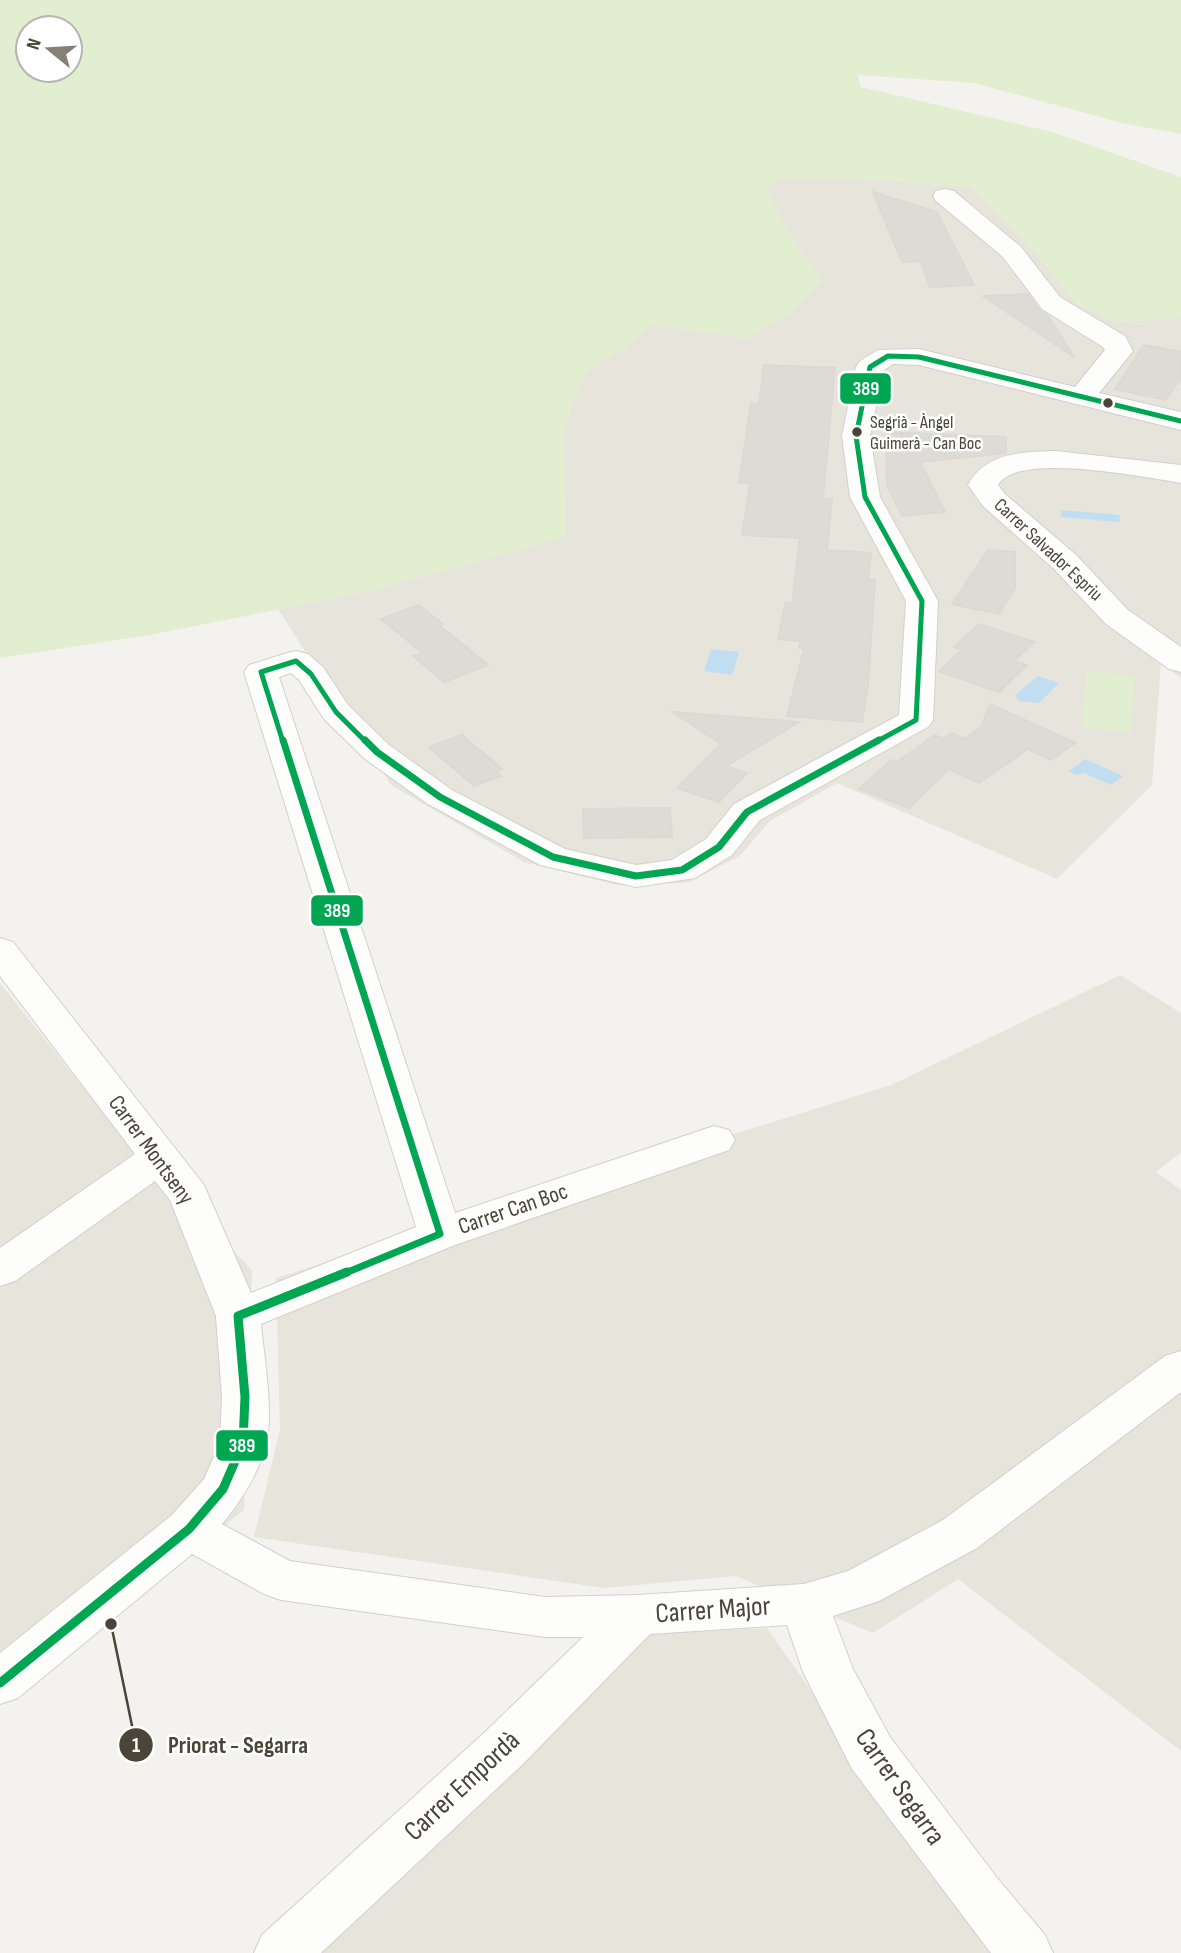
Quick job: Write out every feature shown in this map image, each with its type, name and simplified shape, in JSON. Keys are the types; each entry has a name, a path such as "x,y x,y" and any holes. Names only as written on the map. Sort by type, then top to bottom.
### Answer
{"street":[{"path":"945,196 1012,252 1051,303 1115,342 1119,351 1080,398"},
{"path":"440,1234 261,672 296,661 311,674 336,712 377,752 440,797 553,857 636,876 682,870 719,847 747,812 916,720 922,601 865,497 856,436 870,367 888,356 919,356 1080,398 1175,416"},
{"name":"Carrer Salvador Espriu","path":"1181,474 1049,459 1013,464 991,472 983,485 994,500 1065,562 1117,617 1181,662"},
{"name":"Carrer Montseny","path":"0,950 189,1195 238,1316 245,1397 243,1443 223,1489 189,1529 0,1683"},
{"name":"Carrer Can Boc","path":"238,1316 440,1234 714,1140"},
{"path":"0,1270 160,1157"},
{"name":"Carrer Major","path":"189,1529 281,1580 545,1617 637,1615 804,1604 862,1587 960,1534 1181,1368"},
{"name":"Carrer Segarra","path":"804,1604 829,1672 871,1753 978,1897 1025,1953"},
{"name":"Carrer Empordà","path":"282,1953 503,1749 637,1615"}],"shaded area":[{"path":"781,178 849,178 971,187 1037,254 1077,305 1118,322 1181,318 1181,678 1161,663 1152,785 1057,879 837,783 770,821 740,856 687,883 617,885 524,862 391,785 278,609 371,591 565,537 564,426 585,373 631,343 651,325 748,338 822,282 792,239 765,187"},
{"path":"1120,975 1181,1013 1181,1152 1156,1172 1181,1190 1181,1751 958,1579 873,1633 736,1576 604,1588 254,1537 280,1430 276,1278 891,1085"},
{"path":"0,983 125,1140 252,1270 244,1510 0,1704"},
{"path":"767,1628 995,1953 302,1953 644,1634"}],"green space":[{"path":"0,0 1181,0 1181,134 1122,123 974,83 858,75 861,87 1052,132 1181,177 1181,318 1118,322 1077,305 1037,254 971,187 849,178 781,178 766,187 792,239 822,282 792,312 748,338 651,325 631,343 585,373 564,426 566,537 371,591 150,635 0,658"},
{"path":"1087,671 1135,676 1131,732 1082,727"}],"water":[{"path":"1061,510 1120,515 1119,522 1061,517"},
{"path":"711,649 739,652 732,675 704,671"},
{"path":"1038,676 1059,683 1039,703 1019,701 1015,695"},
{"path":"1085,759 1123,776 1111,785 1084,773 1076,775 1069,771"}],"building":[{"path":"873,192 937,212 974,285 930,287 920,261 902,262"},
{"path":"1027,294 1040,311 1048,316 1074,357 983,296"},
{"path":"1144,345 1181,352 1181,378 1165,400 1115,389"},
{"path":"764,365 835,368 823,498 832,499 827,550 871,553 868,579 875,580 868,685 862,722 787,716 804,649 799,648 801,641 778,639 786,602 792,603 800,538 742,535 750,483 739,483 751,403 759,404"},
{"path":"886,432 1006,437 1006,453 920,462 945,512 902,516 887,485"},
{"path":"988,550 1015,552 1015,588 999,614 952,604"},
{"path":"419,605 488,665 444,682 413,656 423,653 381,619"},
{"path":"979,624 1034,642 1014,661 1027,665 999,692 939,671 962,650 954,647"},
{"path":"990,704 1075,743 1051,760 1028,749 979,783 949,769 909,808 859,789 891,760 897,762 935,735 943,739 952,733 963,739 981,727"},
{"path":"673,712 799,722 726,766 747,773 719,802 677,788 721,744"},
{"path":"462,735 502,769 496,772 501,776 474,786 429,747"},
{"path":"670,808 672,837 584,838 583,809"}],"transit line":[{"name":"389","path":"0,1683 189,1529 223,1489 243,1443 245,1397 238,1316 440,1234 261,672 296,661 311,674 336,712 377,752 440,797 553,857 636,876 682,870 719,847 747,812 916,720 922,601 865,497 856,436 870,367 888,356 919,357 1181,421"}],"place":[{"name":"Segrià - Àngel Guimerà - Can Boc","path":"857,432"},
{"name":"Priorat - Segarra","path":"111,1624"}]}
